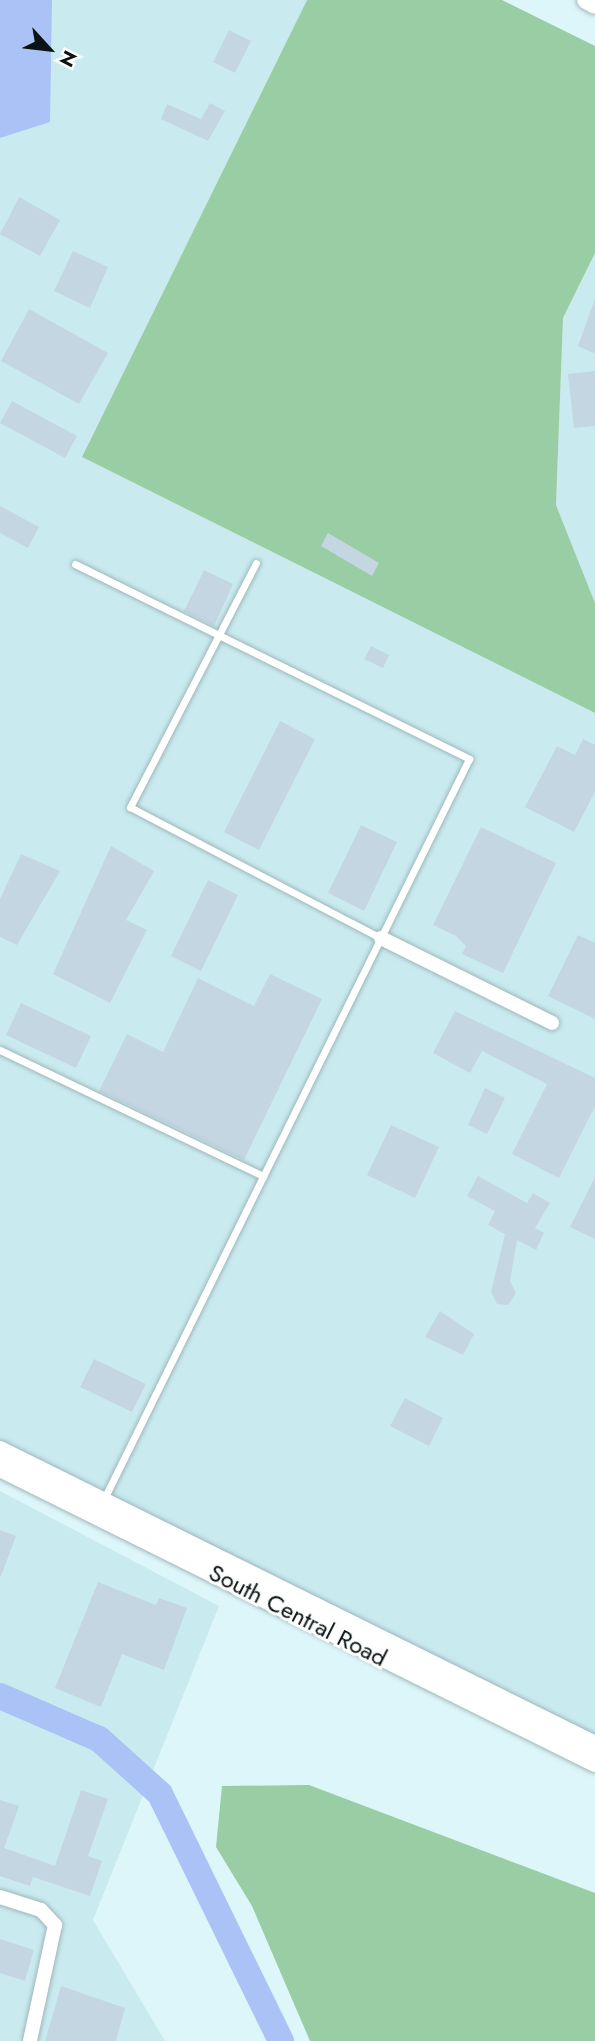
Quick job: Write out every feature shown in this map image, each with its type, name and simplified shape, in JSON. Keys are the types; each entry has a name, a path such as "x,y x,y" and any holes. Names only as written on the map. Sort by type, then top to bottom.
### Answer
{"street":[{"path":"586,0 595,5"},
{"path":"380,938 552,1023"},
{"name":"South Central Road","path":"0,1450 100,1507 595,1763"},
{"name":"South Central Road","path":"0,1468 100,1507 595,1745"},
{"path":"0,1896 41,1910 55,1924 30,2041"}],"lane":[{"path":"256,563 130,807 380,938"},
{"path":"75,564 469,759 100,1507"},
{"path":"0,1050 263,1176"}],"shaded area":[{"path":"0,0 307,0 82,457 595,713 595,1735 0,1440"},
{"path":"595,253 595,603 556,506 563,318"},
{"path":"0,1491 219,1606 93,1920 165,2041 0,2041"}],"green space":[{"path":"307,0 502,0 595,46 595,253 563,318 556,505 595,603 595,713 82,457"},
{"path":"309,1785 595,1893 595,2041 310,2041 252,1906 216,1847 222,1786"}],"water":[{"path":"0,0 52,0 50,122 0,138"}],"building":[{"path":"229,30 251,41 235,73 213,62"},
{"path":"210,103 225,111 208,141 161,119 167,104 201,119"},
{"path":"19,197 60,220 40,256 0,234"},
{"path":"73,251 108,267 90,308 54,291"},
{"path":"595,299 595,354 578,346"},
{"path":"29,309 108,353 79,404 1,361"},
{"path":"595,371 595,426 574,428 568,374"},
{"path":"12,401 77,436 65,458 0,423"},
{"path":"0,506 39,527 28,548 0,533"},
{"path":"328,533 379,563 372,576 321,546"},
{"path":"204,570 233,584 214,626 184,611"},
{"path":"371,646 389,655 383,668 364,659"},
{"path":"280,721 315,739 259,850 224,832"},
{"path":"583,739 595,745 595,792 574,832 525,807 557,746 575,755"},
{"path":"361,825 397,842 364,911 328,893"},
{"path":"481,827 556,863 503,973 462,954 466,946 456,936 433,925"},
{"path":"111,846 154,871 126,920 147,930 110,1003 53,974"},
{"path":"21,854 60,871 17,945 0,937 0,899"},
{"path":"208,880 238,895 201,971 171,956"},
{"path":"578,935 595,943 595,1019 548,996"},
{"path":"270,974 322,999 244,1160 99,1091 127,1034 163,1052 198,978 254,1006"},
{"path":"21,1003 91,1036 76,1068 6,1035"},
{"path":"455,1011 595,1078 595,1106 559,1178 512,1154 547,1084 482,1051 470,1073 433,1053"},
{"path":"485,1088 505,1098 487,1134 468,1125"},
{"path":"391,1125 439,1147 415,1198 367,1175"},
{"path":"478,1176 527,1203 533,1193 550,1203 535,1228 544,1233 536,1250 517,1240 510,1281 516,1293 508,1305 497,1304 491,1292 505,1234 488,1225 495,1211 467,1196"},
{"path":"595,1177 595,1239 570,1227"},
{"path":"440,1311 474,1334 463,1355 425,1337"},
{"path":"94,1359 146,1384 132,1412 80,1387"},
{"path":"405,1398 443,1418 429,1446 390,1426"},
{"path":"0,1530 16,1536 1,1576 0,1576"},
{"path":"98,1582 156,1605 159,1598 187,1608 164,1670 122,1654 101,1707 55,1688"},
{"path":"81,1790 108,1799 88,1856 102,1861 90,1896 33,1877 30,1886 0,1876 0,1800 19,1806 4,1848 55,1866"},
{"path":"0,1939 34,1950 25,1981 0,1973"},
{"path":"61,1986 125,2008 116,2041 45,2041"}],"waterway":[{"path":"0,1696 99,1739 160,1794 281,2041"}]}
